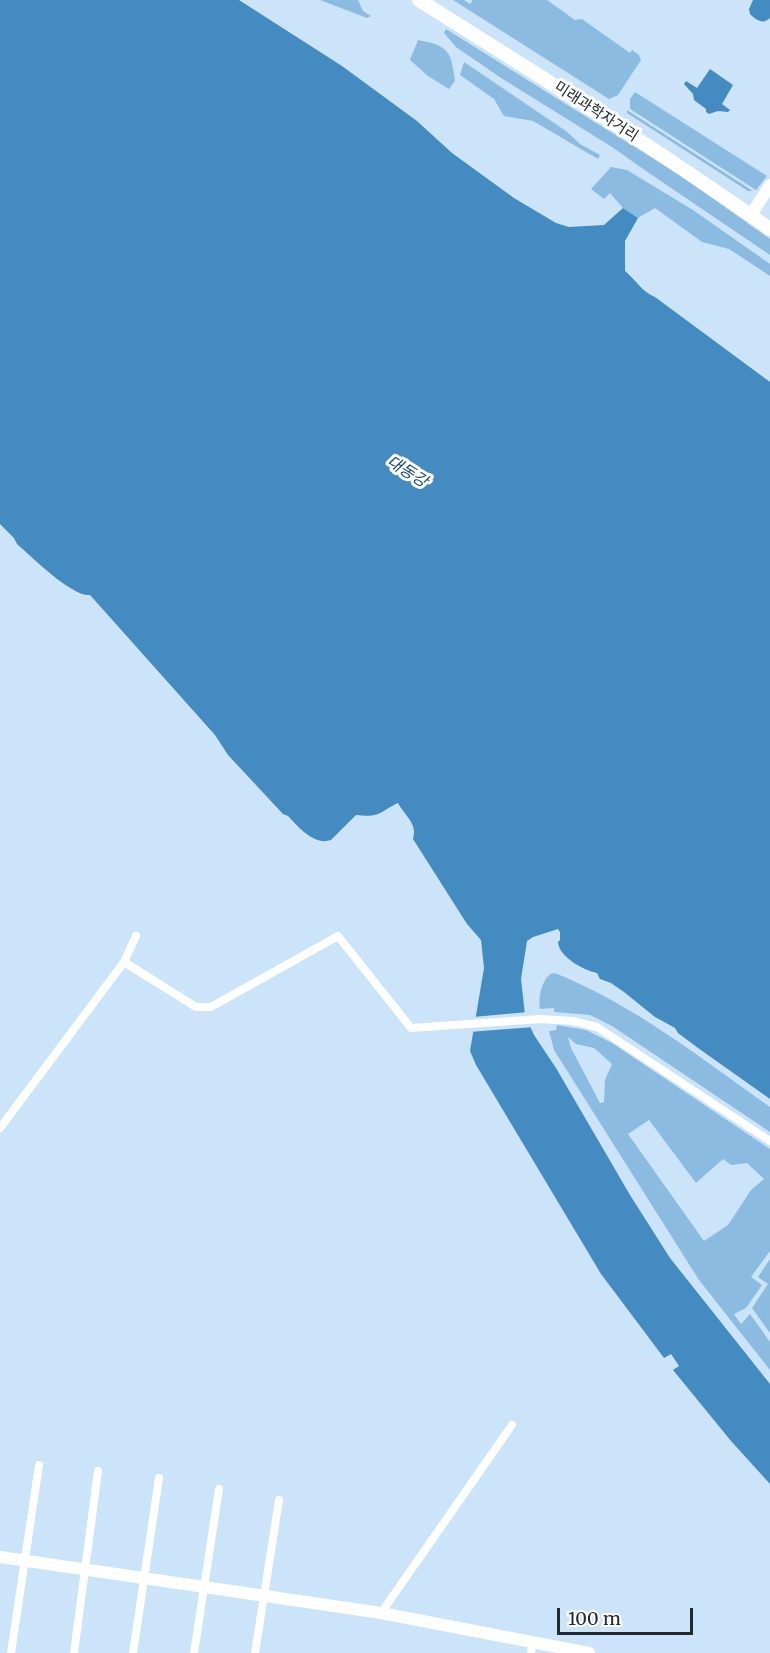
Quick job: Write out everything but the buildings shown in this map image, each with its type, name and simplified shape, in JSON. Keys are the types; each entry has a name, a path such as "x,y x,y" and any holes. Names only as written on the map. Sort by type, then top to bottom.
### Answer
{"main road":[{"name":"미래과학자거리","path":"418,0 591,107 770,229"}],"street":[{"path":"751,215 770,185"},
{"path":"0,1128 124,962 136,936"},
{"path":"124,962 196,1008 211,1007 338,936 411,1028 540,1019 573,1021 597,1027 770,1141"},
{"path":"381,1613 512,1425"},
{"path":"11,1653 39,1465"},
{"path":"74,1653 98,1472"},
{"path":"133,1653 159,1478"},
{"path":"194,1653 219,1489"},
{"path":"255,1653 279,1500"},
{"path":"0,1557 381,1613 532,1648 589,1653"}],"shaded area":[{"path":"320,0 358,0 363,11 371,16 367,18"},
{"path":"453,0 464,0 470,4 473,0 547,0 575,20 582,19 630,53 632,50 639,55 641,60 618,95 609,99"},
{"path":"446,29 681,176 770,239 770,255 612,147 501,78 456,47 444,33"},
{"path":"418,40 437,45 447,52 452,63 455,81 449,89 428,76 410,60"},
{"path":"464,62 566,131 580,144 600,155 598,159 533,121 504,116 494,99 460,75"},
{"path":"635,92 767,176 756,190 630,109 630,99"},
{"path":"627,110 753,191 748,191 627,113"},
{"path":"611,167 627,170 693,210 770,264 770,276 729,249 702,242 655,208 638,218 623,208 610,193 604,199 591,189"},
{"path":"555,973 640,1017 770,1107 770,1132 612,1026 590,1015 554,1012 554,1008 540,1009 542,986 550,974"},
{"path":"557,1025 586,1030 612,1043 770,1149 770,1251 751,1277 762,1285 746,1308 734,1314 741,1324 750,1314 770,1342 770,1370 699,1280 554,1050 549,1031 556,1030","holes":["568,1037 576,1044 594,1048 612,1064 605,1080 604,1102 600,1103 571,1048","649,1120 696,1183 723,1159 731,1165 747,1163 764,1179 751,1190 728,1225 704,1241 628,1134"]},
{"path":"770,1259 770,1333 752,1308 768,1284 758,1277"}],"water":[{"name":"대동강","path":"0,0 239,0 342,66 417,121 452,153 514,198 556,223 569,227 604,225 623,208 638,218 625,241 625,271 646,292 770,382 770,1099 698,1048 678,1033 675,1028 655,1017 624,992 600,979 597,973 567,958 559,948 560,932 558,929 527,941 521,979 525,1015 534,1035 556,1068 630,1195 670,1258 770,1384 770,1484 731,1441 673,1370 679,1366 671,1354 664,1358 601,1274 476,1065 470,1051 484,968 481,940 467,924 413,839 412,824 398,803 379,814 356,815 331,840 319,840 307,834 283,814 228,755 215,735 90,595 73,590 52,575 17,544 0,524"},
{"path":"753,0 770,0 770,18 757,20 750,14 749,9"},
{"path":"710,69 733,85 722,104 730,110 728,112 718,111 709,114 694,100 693,94 684,84 686,81 697,88"}],"pier":[{"path":"528,1012 534,1027 469,1032 473,1017"}]}
